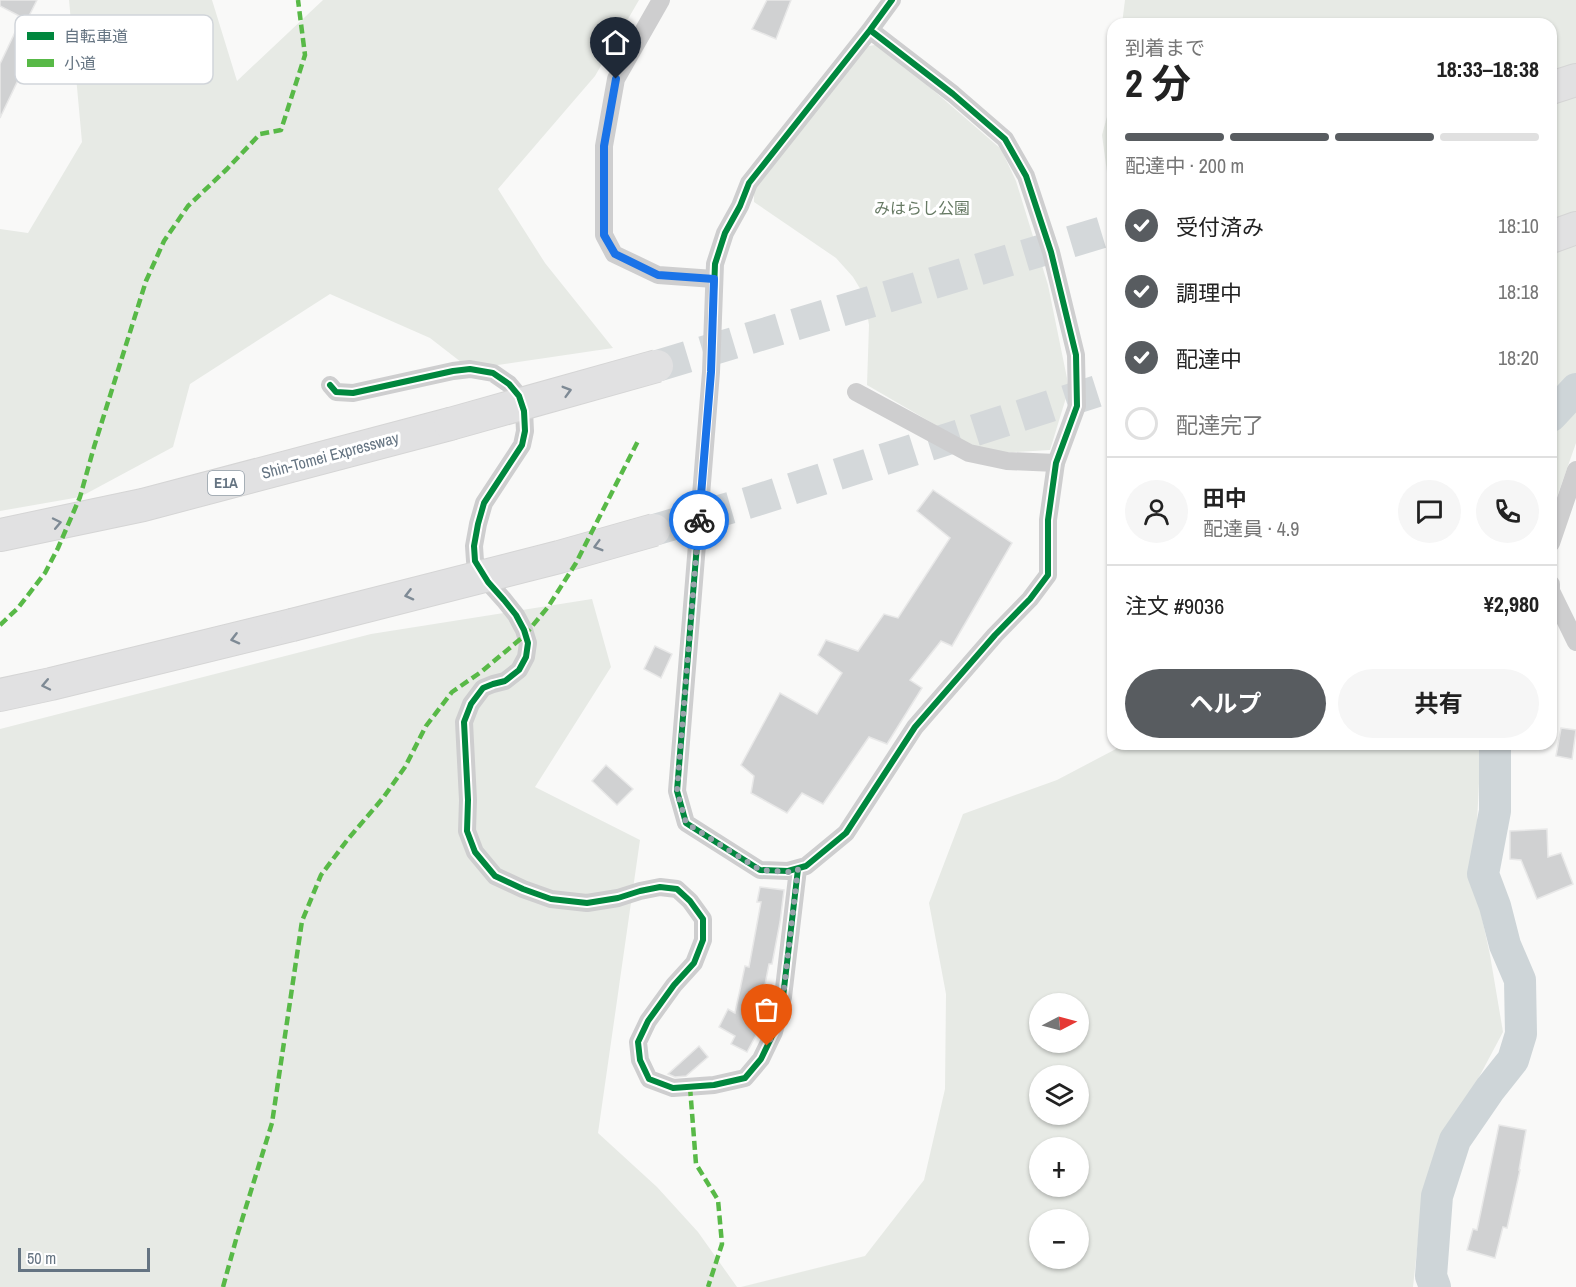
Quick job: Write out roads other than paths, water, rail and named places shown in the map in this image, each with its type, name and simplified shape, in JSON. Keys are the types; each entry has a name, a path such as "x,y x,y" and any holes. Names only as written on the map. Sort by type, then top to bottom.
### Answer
{"highway":[{"path":"1557,86 1576,80"},
{"path":"1557,235 1576,228"},
{"name":"Shin-Tomei Expressway","path":"0,536 142,504 450,424 657,366"},
{"path":"0,695 292,625 559,557 654,530"}],"street":[{"path":"661,0 616,79 604,146 604,235 615,254 658,275 714,279"},
{"path":"870,30 953,94 1005,139 1026,176 1051,252 1076,355 1077,406 1056,463 1048,519 1048,575 1030,599 995,635 915,727 846,833 806,867 788,872 760,870 686,823 677,791 711,372 715,264 724,233 740,206 749,183 892,0"},
{"path":"330,385 336,392 353,393 470,369 493,373 509,384 519,396 524,411 525,431 522,445 484,503 474,546 475,561 488,582 516,615 528,642 526,657 519,670 505,681 483,688 471,704 464,722 468,800 467,831 475,852 495,876 523,889 551,899 587,903 660,887 677,889 704,919 703,940 694,963 648,1020 638,1042 640,1060 649,1078 673,1088 714,1085 745,1078 760,1059 774,1032 783,997 798,869"},
{"path":"856,392 969,453 1007,461 1056,463"},
{"path":"1557,525 1576,470"},
{"path":"1557,603 1576,642"}],"waterway":[{"path":"1557,410 1576,389"},
{"path":"1435,1287 1431,1276 1437,1196 1455,1140 1513,1060 1521,1034 1520,980 1505,945 1495,906 1483,874 1495,811 1495,750"}],"tunnel":[{"path":"657,366 1107,231"},
{"path":"654,530 754,501 1107,388"}],"park label":[{"name":"みはらし公園","path":"922,208"}]}
